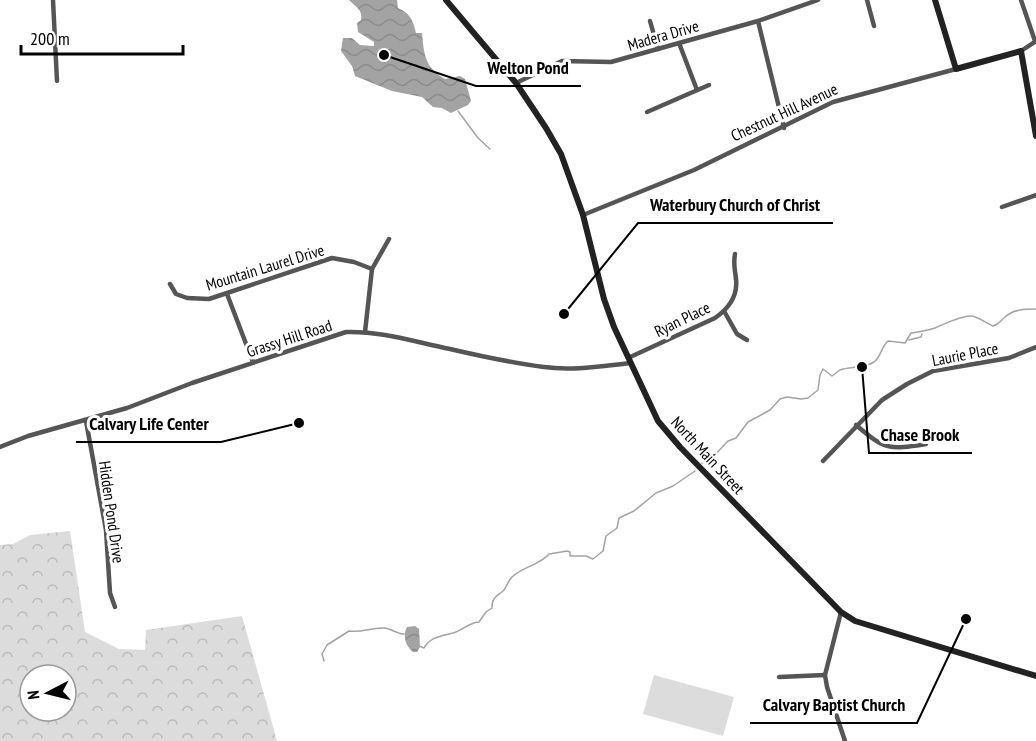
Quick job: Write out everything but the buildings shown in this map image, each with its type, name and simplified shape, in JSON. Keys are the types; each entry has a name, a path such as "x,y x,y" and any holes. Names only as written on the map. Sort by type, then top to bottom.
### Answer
{"main road":[{"name":"North Main Street","path":"446,0 516,83 561,154 583,215 604,299 614,327 658,421 680,447 841,612 855,621 1036,676"},
{"path":"935,0 956,69"},
{"path":"1021,51 1036,136"},
{"name":"Chestnut Hill Avenue","path":"956,69 1021,51"}],"street":[{"path":"53,0 57,81"},
{"name":"Madera Drive","path":"516,83 568,60 589,63 611,62 758,21 818,0"},
{"path":"867,0 874,26"},
{"path":"1021,0 1036,41"},
{"path":"650,21 658,49"},
{"path":"758,21 784,128"},
{"name":"Chestnut Hill Avenue","path":"1021,51 1036,41"},
{"path":"679,43 697,90"},
{"name":"Chestnut Hill Avenue","path":"583,215 694,170 841,99 956,69"},
{"path":"647,112 709,85"},
{"path":"1002,207 1036,195"},
{"path":"365,332 372,269 389,239"},
{"name":"Ryan Place","path":"630,361 715,318 724,311 731,302 736,288 733,264 735,254"},
{"name":"Mountain Laurel Drive","path":"170,284 176,294 187,298 209,299 332,258 354,262 372,269"},
{"path":"227,294 253,362"},
{"path":"724,311 737,334 747,340"},
{"name":"Grassy Hill Road","path":"0,447 28,436 127,408 332,336 365,332 544,367 561,368 630,361"},
{"name":"Laurie Place","path":"823,462 882,400 906,384 933,371 1009,358 1036,347"},
{"name":"Hidden Pond Drive","path":"86,421 106,530 110,593 115,607"},
{"path":"856,425 876,442 886,447 898,448 926,444"},
{"path":"841,612 825,675 845,741"},
{"path":"779,677 825,675"}],"green space":[{"path":"70,531 85,632 119,649 145,650 146,630 242,616 277,741 0,741 0,545 13,544 30,535"},
{"path":"654,675 734,697 723,736 643,714"}],"water":[{"path":"349,0 397,0 398,8 410,18 416,33 422,33 426,59 433,70 445,79 460,76 465,79 471,101 468,105 451,113 442,108 433,107 422,97 392,91 355,76 352,66 341,51 343,38 352,38 360,45 374,46 374,42 358,32 357,23 361,20 361,14"},
{"path":"415,626 419,629 420,647 417,652 413,652 407,644 405,634 407,627"}],"waterway":[{"path":"458,111 478,138 490,149"},
{"path":"702,463 710,460 728,441 736,438 748,422 770,410 780,399 808,398 818,390 823,369 832,376 840,370 870,364 880,355 888,341 905,343 911,333 932,329 962,317 973,316 993,326 1012,312 1036,309"},
{"path":"909,340 921,337 922,334"},
{"path":"419,646 424,648 429,641 479,622 492,608 494,599 504,590 512,577 549,554 567,551 570,552 570,556 586,556 593,559 603,551 606,536 617,528 619,518 634,511 656,493 673,486 695,471"},
{"path":"324,661 322,654 327,645 349,631 385,628 404,634"}],"place":[{"name":"Welton Pond","path":"384,55"},
{"name":"Waterbury Church of Christ","path":"564,314"},
{"name":"Chase Brook","path":"862,367"},
{"name":"Calvary Life Center","path":"299,423"},
{"name":"Calvary Baptist Church","path":"966,619"}]}
